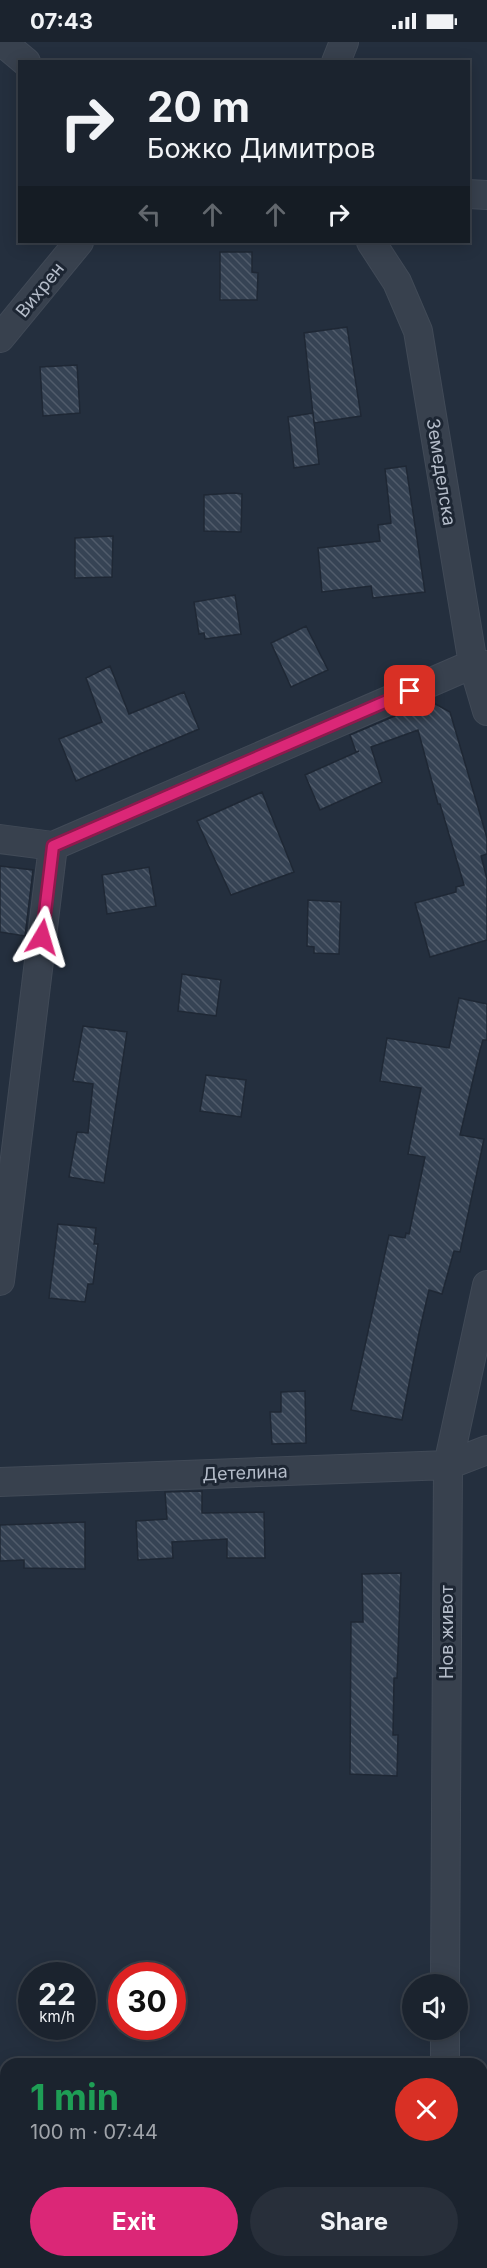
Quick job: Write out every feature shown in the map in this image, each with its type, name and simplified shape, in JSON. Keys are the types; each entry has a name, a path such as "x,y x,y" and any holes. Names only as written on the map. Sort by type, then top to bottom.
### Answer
{"street":[{"path":"2,42 24,60"},
{"path":"337,60 344,42"},
{"path":"470,194 487,195"},
{"name":"Вихрен","path":"0,338 78,243"},
{"name":"Земеделска","path":"372,243 397,282 418,331 487,711"},
{"path":"0,839 53,846 480,664"},
{"path":"0,1281 53,846"},
{"name":"Нов живот","path":"445,1974 448,1465 487,1285"},
{"name":"Детелина","path":"0,1482 448,1465 487,1450"}],"building":[{"path":"220,252 252,252 252,272 258,273 257,300 220,300"},
{"path":"347,327 361,416 314,423 304,333"},
{"path":"77,365 80,413 43,416 40,367"},
{"path":"313,413 319,464 294,468 288,417"},
{"path":"406,466 425,592 373,598 371,586 322,592 318,548 380,541 378,525 391,523 385,469"},
{"path":"242,494 241,532 204,531 204,495"},
{"path":"113,536 112,577 75,578 75,538"},
{"path":"235,595 241,634 205,639 204,633 199,634 194,602"},
{"path":"306,626 328,670 291,687 271,643"},
{"path":"110,666 129,714 184,692 199,729 76,781 59,739 102,722 86,678"},
{"path":"430,701 450,712 487,838 487,854 481,856 487,879 487,940 430,957 415,903 456,892 456,887 464,885 440,804 438,804 418,730 371,747 382,782 320,810 305,775 359,751 356,752 350,735"},
{"path":"262,792 294,872 231,895 197,821"},
{"path":"0,866 33,870 25,936 0,932"},
{"path":"149,867 156,906 107,914 102,875"},
{"path":"308,900 341,902 339,954 314,953 314,947 307,946"},
{"path":"182,974 221,980 216,1016 178,1011"},
{"path":"459,998 487,1004 487,1040 483,1040 480,1050 460,1135 484,1139 460,1252 454,1251 442,1294 429,1290 402,1420 351,1410 389,1235 405,1238 406,1233 409,1234 425,1157 408,1154 421,1088 380,1081 387,1038 449,1048"},
{"path":"83,1026 127,1032 104,1183 69,1177 77,1132 88,1133 93,1084 73,1081"},
{"path":"206,1075 246,1080 241,1117 200,1111"},
{"path":"58,1224 96,1228 94,1244 98,1244 93,1284 88,1284 85,1302 49,1298"},
{"path":"305,1391 306,1443 272,1444 270,1412 281,1412 281,1392"},
{"path":"202,1491 202,1513 264,1512 265,1558 227,1558 227,1539 172,1542 173,1558 138,1560 136,1521 167,1519 165,1492"},
{"path":"85,1522 85,1569 24,1568 24,1560 0,1561 0,1525"},
{"path":"401,1573 397,1678 394,1678 393,1735 398,1735 397,1776 350,1774 351,1622 363,1622 362,1574"}],"route":[{"path":"42,937 53,846 410,691"}]}
